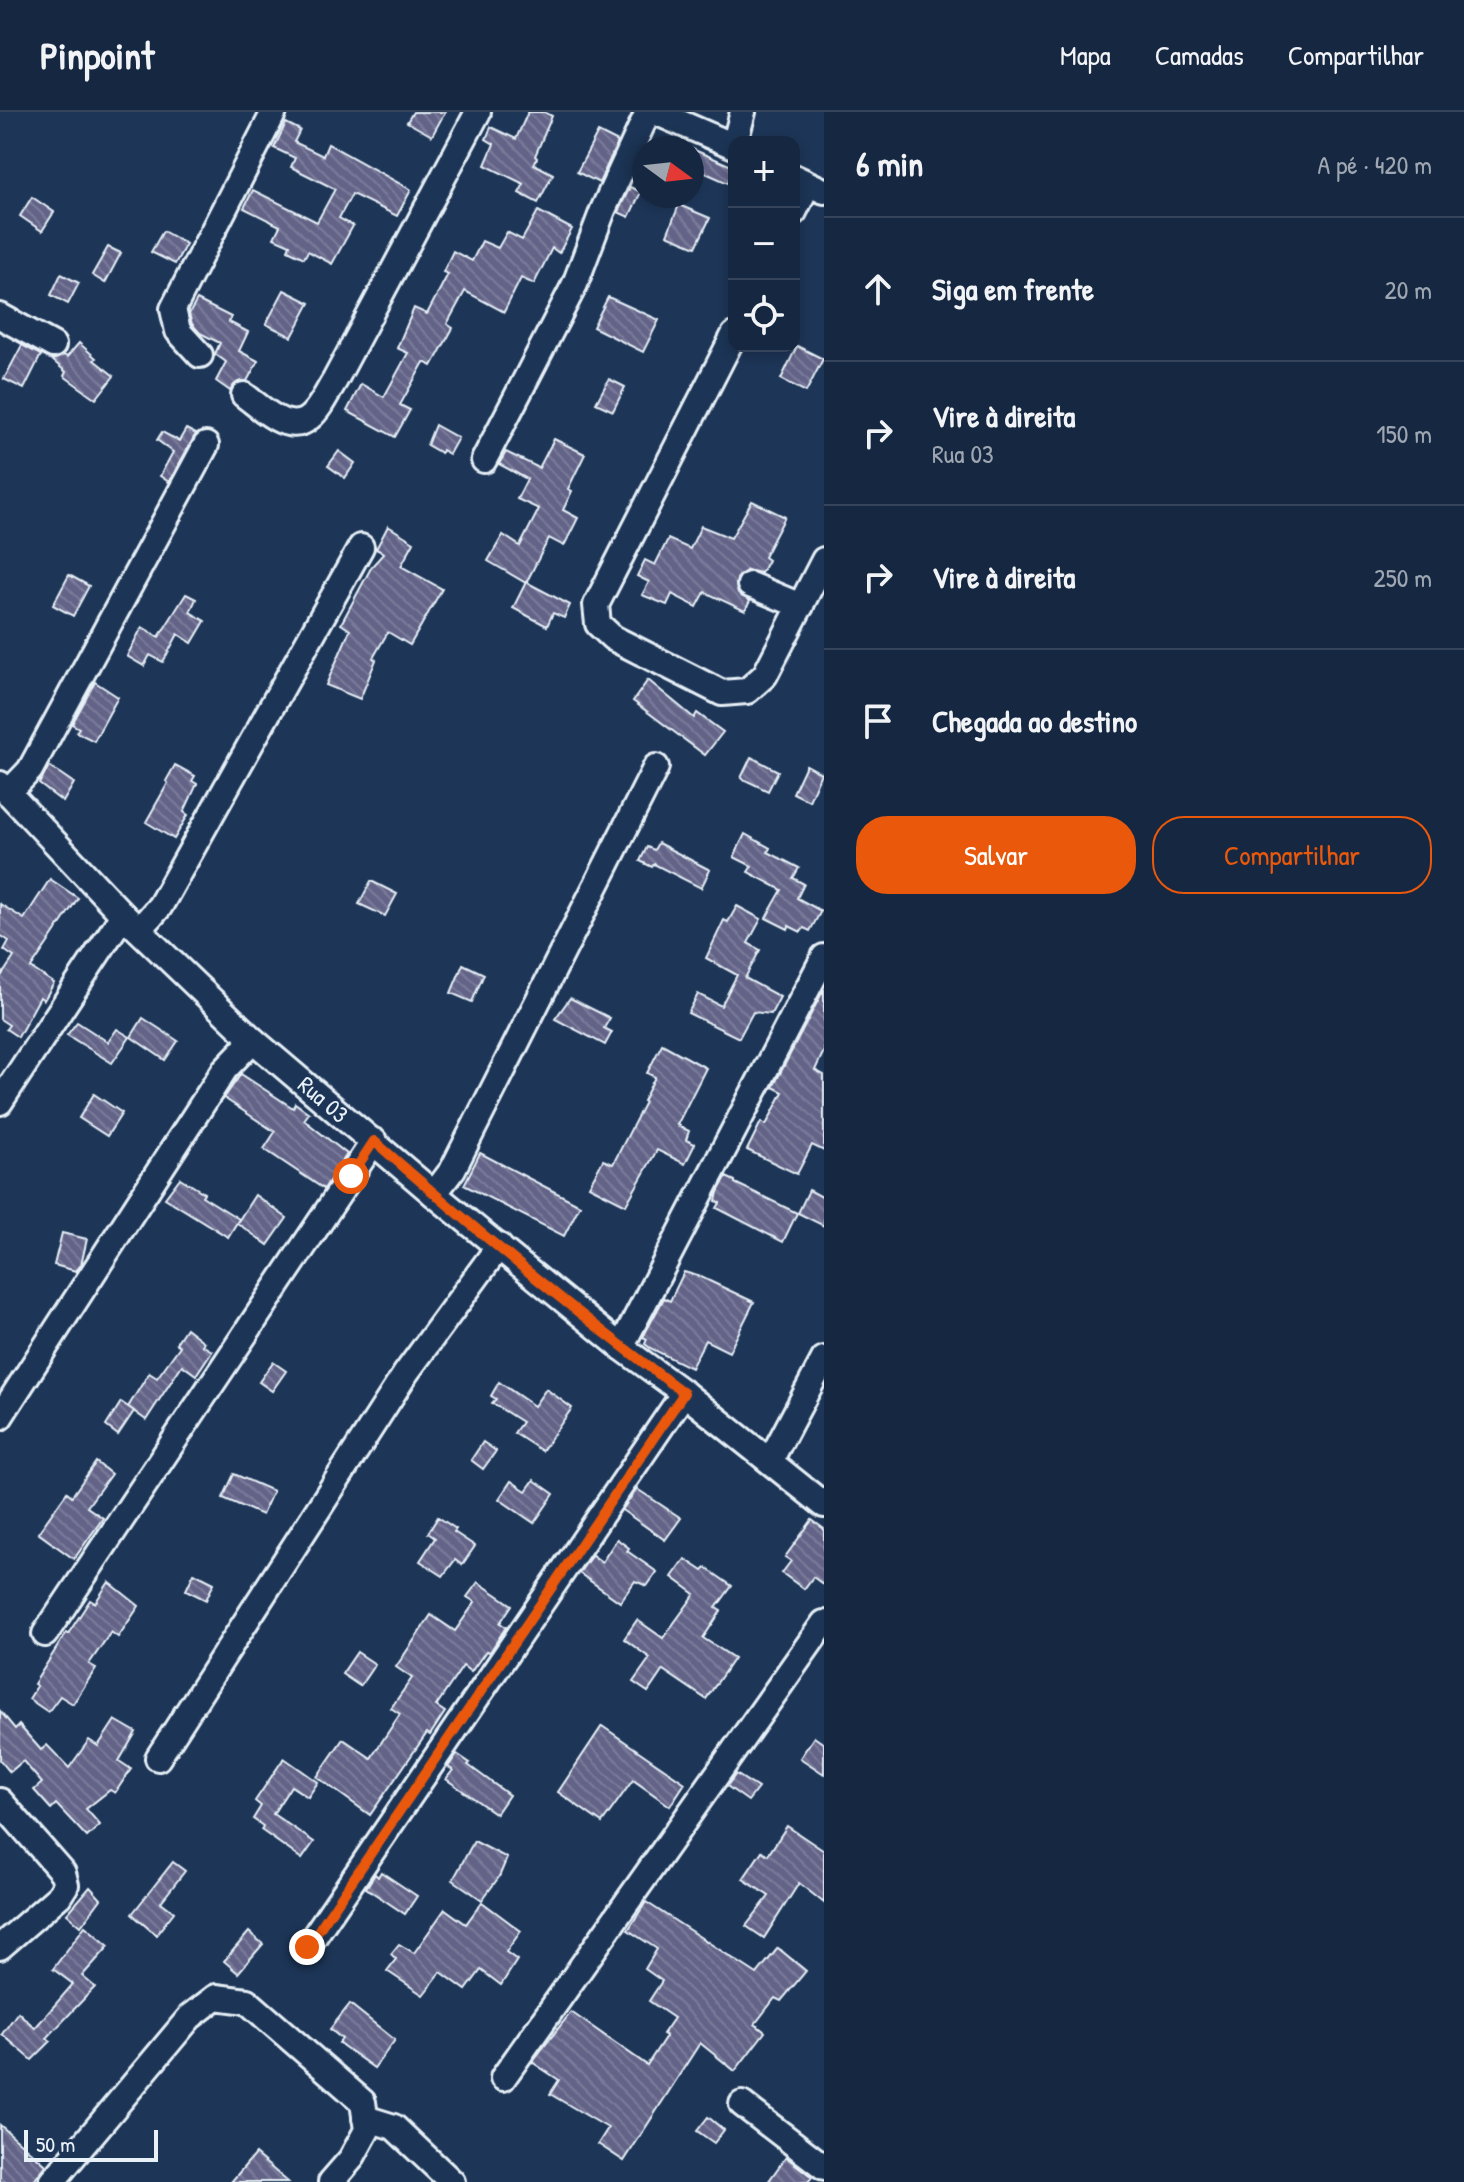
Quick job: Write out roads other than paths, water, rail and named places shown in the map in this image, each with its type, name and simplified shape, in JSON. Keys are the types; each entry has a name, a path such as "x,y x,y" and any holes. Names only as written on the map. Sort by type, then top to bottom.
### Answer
{"street":[{"path":"200,355 178,331 173,309 274,112"},
{"path":"244,395 279,421 297,424 310,418 335,380 478,112"},
{"path":"484,460 575,284 603,210 648,112"},
{"path":"655,112 728,142"},
{"path":"736,136 743,112"},
{"path":"796,208 809,184"},
{"path":"0,316 53,345"},
{"path":"728,347 596,605 598,624 613,638 722,693 747,691 765,675 824,560"},
{"path":"4,788 30,770 206,445"},
{"path":"0,1102 131,922 160,906 361,547"},
{"path":"750,585 801,606"},
{"path":"434,1194 453,1169 656,767"},
{"name":"Rua 03","path":"4,788 131,922 253,1040 621,1347 824,1505"},
{"path":"621,1347 824,957"},
{"path":"0,1417 225,1069 253,1040"},
{"path":"45,1634 374,1141"},
{"path":"158,1758 406,1373 499,1246"},
{"path":"770,1461 824,1359"},
{"path":"307,1947 684,1393"},
{"path":"503,2078 824,1623"},
{"path":"0,1801 63,1873 66,1885 59,1896 0,1947"},
{"path":"52,2182 190,2017 216,1997 247,2001 363,2102 367,2130 351,2159 331,2182"},
{"path":"742,2104 824,2167"},
{"path":"365,2118 394,2127 452,2182"}]}
